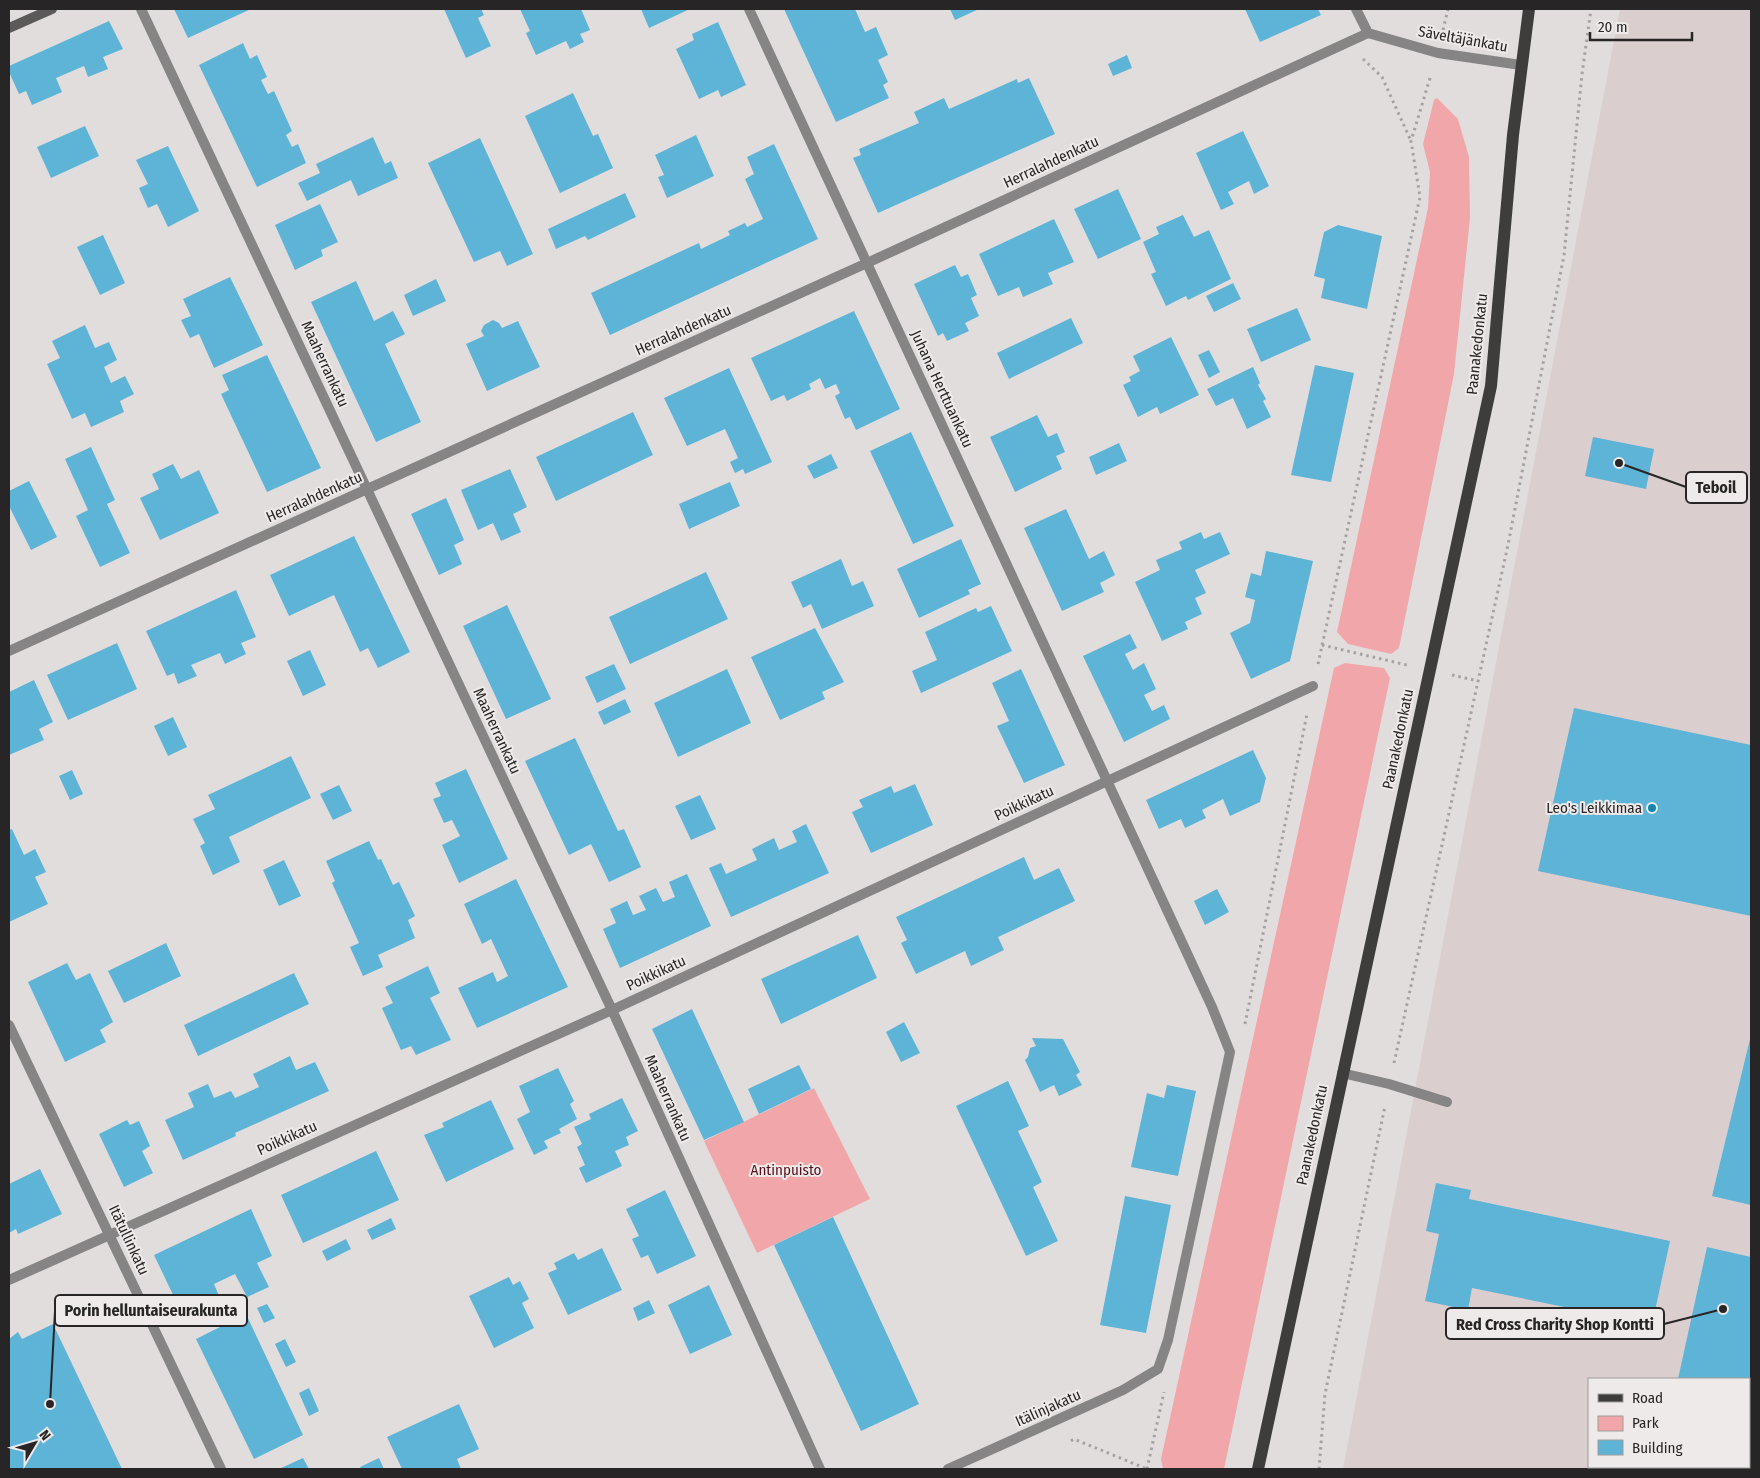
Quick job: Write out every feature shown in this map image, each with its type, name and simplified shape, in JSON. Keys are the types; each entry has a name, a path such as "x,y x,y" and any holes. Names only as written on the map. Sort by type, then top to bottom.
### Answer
{"main road":[{"name":"Paanakedonkatu","path":"1258,1469 1491,386 1513,135 1529,9"}],"street":[{"path":"9,28 52,9"},
{"name":"Maaherrankatu","path":"141,9 612,1010 820,1469"},
{"name":"Juhana Herttuankatu","path":"749,9 1107,782"},
{"path":"1356,9 1368,33"},
{"name":"Herralahdenkatu","path":"9,651 867,263 1368,33"},
{"name":"Säveltäjänkatu","path":"1368,33 1438,53 1521,65"},
{"name":"Poikkikatu","path":"9,1280 612,1010 1313,686"},
{"name":"Itälinjakatu","path":"948,1469 1123,1390 1158,1369 1168,1340 1230,1052 1212,1007 1107,782"},
{"name":"Itätullinkatu","path":"9,1025 221,1469"},
{"path":"1342,1073 1389,1084 1447,1102"}],"path":[{"path":"1411,141 1438,53 1448,9"},
{"path":"1319,1469 1325,1394 1389,1084 1508,545 1564,255 1582,74 1592,9"},
{"path":"1244,1026 1313,686 1420,197 1411,141 1382,77 1346,43"},
{"path":"1322,645 1478,681"},
{"path":"1074,1440 1147,1469 1166,1382"},
{"path":"1156,1396 1164,1392"},
{"path":"1066,1443 1082,1435"}],"shaded area":[{"path":"1620,9 1751,9 1751,1469 1343,1469"}],"green space":[{"path":"1437,98 1458,119 1469,157 1470,218 1454,374 1399,648 1391,654 1348,644 1337,632 1428,208 1430,172 1423,144 1434,100"},
{"path":"1345,663 1384,668 1390,678 1224,1469 1163,1469 1161,1459 1334,668"},
{"name":"Antinpuisto","path":"814,1088 870,1199 757,1253 704,1141"}],"building":[{"path":"174,9 251,9 188,38"},
{"path":"444,9 481,9 484,15 478,18 491,46 466,58"},
{"path":"520,9 581,9 590,30 580,34 584,42 570,49 566,41 536,55 526,33 530,31"},
{"path":"641,9 690,9 649,28"},
{"path":"784,9 855,9 865,32 876,27 888,55 878,60 888,82 883,85 889,98 836,122"},
{"path":"950,9 979,9 955,20"},
{"path":"1245,9 1318,9 1321,15 1260,42"},
{"path":"109,21 123,49 103,57 108,69 88,77 84,66 56,78 62,92 32,105 26,91 19,94 9,72 9,66"},
{"path":"718,22 746,85 721,97 718,90 699,99 676,49 694,40 692,34"},
{"path":"243,43 250,59 257,55 267,77 261,80 268,94 274,91 292,131 286,135 292,147 298,144 306,163 257,187 199,65"},
{"path":"1127,55 1132,68 1113,76 1108,64"},
{"path":"1029,78 1055,134 878,213 853,158 861,155 859,149 919,123 914,112 944,98 949,109 1017,79 1018,83"},
{"path":"573,93 593,136 598,134 613,168 560,193 525,116"},
{"path":"85,126 99,156 51,178 37,147"},
{"path":"1243,131 1269,186 1254,194 1249,181 1228,192 1234,204 1221,210 1196,153"},
{"path":"696,135 714,176 667,198 658,177 664,175 655,155"},
{"path":"373,137 385,164 391,161 398,178 358,196 351,180 307,201 298,183 320,173 316,164"},
{"path":"480,138 533,254 507,266 500,251 474,262 428,163"},
{"path":"774,144 818,239 610,335 591,293 699,243 701,249 730,235 728,231 745,223 747,227 763,219 745,179 754,174 747,157"},
{"path":"168,146 199,211 168,227 157,204 148,208 139,188 148,184 136,160"},
{"path":"1118,189 1141,239 1098,259 1074,209"},
{"path":"625,193 636,217 588,240 585,236 556,249 548,229"},
{"path":"320,204 338,242 321,250 323,256 295,270 275,225"},
{"path":"1183,215 1194,237 1209,230 1231,279 1188,300 1186,296 1166,306 1151,274 1156,272 1143,242 1159,234 1156,227"},
{"path":"1054,219 1074,262 1048,273 1053,284 1023,297 1019,287 998,296 979,254"},
{"path":"1338,225 1382,236 1367,309 1321,298 1325,279 1314,276 1324,232"},
{"path":"103,235 125,283 100,295 77,247"},
{"path":"955,265 961,277 968,274 977,295 971,298 979,316 965,323 969,331 947,341 943,333 938,336 914,284"},
{"path":"230,277 263,345 214,368 199,334 190,338 181,320 191,316 183,299"},
{"path":"436,279 446,301 413,316 404,295"},
{"path":"356,281 374,321 393,311 405,334 385,344 421,422 376,442 311,302"},
{"path":"1233,283 1241,299 1214,312 1206,296"},
{"path":"1297,308 1311,340 1261,362 1247,329"},
{"path":"854,311 900,409 856,430 850,417 845,419 835,396 840,393 836,384 825,389 820,378 809,384 811,389 787,401 784,395 771,401 751,358"},
{"path":"1071,318 1083,343 1009,379 997,353"},
{"path":"493,320 499,323 502,328 518,321 540,367 487,391 466,344 484,336 481,331 484,325"},
{"path":"85,325 95,348 109,342 117,360 104,367 111,383 125,376 134,394 120,401 124,412 91,427 85,413 72,419 47,364 60,358 52,341"},
{"path":"1171,337 1199,395 1160,414 1157,407 1138,417 1123,385 1131,381 1129,377 1140,371 1133,356"},
{"path":"1209,350 1220,372 1209,378 1198,355"},
{"path":"267,355 321,468 267,492 221,394 229,390 222,375"},
{"path":"1315,365 1354,373 1331,482 1291,475"},
{"path":"1253,367 1260,383 1258,385 1266,399 1263,401 1271,417 1247,429 1233,398 1216,406 1207,389"},
{"path":"729,368 772,462 745,474 743,469 735,473 730,462 738,458 725,429 687,446 664,398"},
{"path":"633,412 653,455 556,501 536,457"},
{"path":"1037,415 1048,437 1057,433 1065,452 1056,456 1062,469 1015,492 990,437"},
{"path":"911,432 954,526 913,544 870,451"},
{"path":"1593,437 1654,449 1646,489 1585,476"},
{"path":"1119,443 1127,461 1096,475 1089,457"},
{"path":"91,447 115,500 107,504 130,553 100,567 76,516 88,510 65,459"},
{"path":"831,454 838,468 814,479 807,466"},
{"path":"173,464 181,479 199,470 219,513 160,540 140,498 159,489 152,474"},
{"path":"510,469 527,507 513,514 521,532 501,541 493,523 478,530 461,490"},
{"path":"29,481 57,537 31,550 9,506 9,491"},
{"path":"730,482 740,506 689,529 679,504"},
{"path":"446,498 464,540 454,545 462,564 439,575 411,514"},
{"path":"1066,509 1089,559 1104,551 1115,575 1100,583 1104,592 1062,611 1024,528"},
{"path":"1201,532 1204,539 1220,532 1230,554 1195,570 1206,593 1195,598 1202,614 1185,622 1188,629 1162,641 1135,582 1160,570 1156,560 1182,549 1179,542"},
{"path":"354,536 410,652 378,668 368,648 360,652 334,595 289,616 270,575"},
{"path":"961,539 981,584 968,590 970,594 919,618 897,569"},
{"path":"1266,551 1313,561 1290,661 1251,679 1230,633 1250,623 1255,600 1245,597 1251,573 1261,576"},
{"path":"841,559 852,586 863,581 874,606 822,629 811,604 803,608 791,582"},
{"path":"706,572 728,619 630,664 609,617"},
{"path":"236,590 256,637 241,643 246,654 225,664 220,653 191,665 197,676 178,684 174,673 167,676 146,631"},
{"path":"507,605 551,699 506,719 463,626"},
{"path":"991,606 1012,651 921,693 912,671 937,660 925,632 976,608 978,612"},
{"path":"815,628 844,682 822,692 825,699 780,720 751,657"},
{"path":"1130,634 1137,648 1125,654 1133,670 1144,663 1156,689 1144,695 1152,711 1164,705 1170,719 1124,742 1083,656"},
{"path":"117,643 137,689 68,720 47,675"},
{"path":"310,650 326,685 303,696 287,661"},
{"path":"614,664 626,689 597,703 585,677"},
{"path":"727,669 751,723 678,757 654,703"},
{"path":"1021,669 1065,765 1024,783 997,726 1009,721 992,683"},
{"path":"34,680 53,722 39,729 44,740 9,755 9,692"},
{"path":"625,699 631,712 604,725 598,712"},
{"name":"Leo's Leikkimaa","path":"1574,708 1751,745 1751,916 1538,871"},
{"path":"173,717 187,747 168,756 154,726"},
{"path":"575,738 618,831 624,829 641,867 609,882 591,844 569,855 525,761"},
{"path":"1253,750 1266,778 1260,802 1230,816 1223,799 1202,810 1206,818 1185,828 1181,819 1159,829 1146,800"},
{"path":"291,756 311,798 229,837 240,862 213,875 200,846 205,843 193,819 215,809 208,795"},
{"path":"466,769 508,859 459,883 442,845 460,836 452,820 444,823 433,799 441,796 435,783"},
{"path":"72,770 83,794 70,800 59,776"},
{"path":"915,784 933,825 871,853 852,812 863,807 859,800 891,786 894,793"},
{"path":"339,785 352,811 333,820 320,794"},
{"path":"700,795 716,829 691,840 675,806"},
{"path":"806,824 829,873 731,917 709,868 721,863 726,874 757,860 752,849 774,838 779,850 797,842 792,831"},
{"path":"12,829 24,855 35,849 46,872 35,877 48,904 9,922 9,830"},
{"path":"369,841 378,860 381,859 393,885 399,882 415,916 408,920 415,938 378,955 383,967 363,976 350,947 359,943 332,883 335,881 326,861"},
{"path":"1024,857 1034,880 1059,868 1075,901 998,937 1004,950 971,966 965,951 916,974 901,943 907,940 896,917"},
{"path":"284,860 301,896 279,906 263,870"},
{"path":"687,874 711,926 620,968 603,929 616,923 610,909 627,901 633,915 646,910 639,896 656,888 663,902 675,897 669,882"},
{"path":"516,879 568,987 477,1028 458,988 493,972 497,982 508,976 491,939 482,944 464,904"},
{"path":"1217,889 1229,912 1205,925 1194,901"},
{"path":"858,935 877,978 781,1024 761,979"},
{"path":"166,943 181,976 124,1003 108,971"},
{"path":"67,963 76,980 90,973 113,1022 100,1030 106,1042 65,1062 28,982"},
{"path":"428,966 440,993 430,998 451,1040 416,1055 411,1046 401,1050 382,1008 393,1003 385,987"},
{"path":"294,973 309,1004 198,1056 184,1025"},
{"path":"692,1009 744,1122 704,1140 652,1029"},
{"path":"904,1022 920,1053 901,1062 886,1032"},
{"path":"1751,1035 1751,1205 1712,1196"},
{"path":"1032,1038 1063,1039 1080,1072 1076,1075 1082,1085 1059,1096 1054,1085 1040,1092 1025,1060 1028,1057 1030,1048 1036,1046"},
{"path":"290,1056 296,1070 315,1062 329,1091 235,1133 236,1136 183,1160 165,1120 194,1107 188,1093 208,1084 214,1098 231,1091 235,1098 259,1087 253,1074"},
{"path":"799,1065 811,1089 759,1114 748,1089"},
{"path":"558,1068 574,1101 570,1104 577,1119 559,1129 561,1133 544,1141 548,1148 534,1155 517,1119 530,1112 519,1086"},
{"path":"1008,1081 1029,1126 1018,1131 1042,1182 1033,1187 1058,1241 1026,1256 956,1106"},
{"path":"1167,1085 1196,1091 1178,1176 1131,1167 1147,1093 1164,1098"},
{"path":"622,1098 638,1131 626,1137 629,1145 615,1151 622,1166 586,1183 579,1168 585,1165 577,1147 582,1144 574,1127 591,1119 589,1114"},
{"path":"491,1100 514,1149 446,1182 424,1135 444,1127 442,1123"},
{"path":"127,1120 130,1125 139,1121 150,1146 142,1151 153,1173 124,1187 99,1134"},
{"path":"376,1151 399,1200 303,1243 281,1195"},
{"path":"40,1169 62,1214 18,1234 16,1229 9,1233 9,1184"},
{"path":"1436,1183 1471,1190 1469,1199 1670,1241 1652,1325 1472,1288 1468,1310 1425,1301 1439,1234 1426,1231"},
{"path":"665,1190 696,1256 657,1274 648,1255 641,1258 632,1239 639,1236 626,1209"},
{"path":"1125,1196 1171,1205 1146,1333 1100,1325"},
{"path":"251,1209 272,1256 257,1263 269,1287 247,1297 235,1274 214,1284 224,1308 202,1319 190,1295 176,1301 154,1255"},
{"path":"833,1217 919,1404 861,1431 774,1245"},
{"path":"391,1218 396,1229 372,1240 367,1230"},
{"path":"346,1239 351,1249 327,1261 322,1251"},
{"path":"1707,1247 1751,1257 1751,1469 1672,1468 1750,1468 1750,1378 1678,1378"},
{"path":"602,1248 622,1290 568,1315 548,1273 557,1269 554,1263 574,1253 578,1260"},
{"path":"509,1277 513,1285 520,1281 529,1299 522,1303 534,1328 494,1348 469,1296"},
{"path":"709,1285 732,1335 690,1354 668,1305"},
{"path":"649,1300 655,1313 638,1321 633,1308"},
{"path":"267,1304 275,1318 264,1323 257,1308"},
{"path":"246,1314 303,1435 254,1459 196,1339"},
{"path":"53,1324 122,1469 9,1469 9,1339 18,1332 22,1339"},
{"path":"285,1339 296,1362 286,1367 275,1344"},
{"path":"309,1388 319,1411 309,1416 299,1393"},
{"path":"459,1404 479,1449 457,1459 461,1469 402,1469 387,1437"},
{"path":"303,1458 309,1469 279,1469"},
{"path":"379,1458 384,1469 361,1469 360,1467"}],"place":[{"name":"Teboil","path":"1619,463"},
{"name":"Leo's Leikkimaa","path":"1652,808"},
{"name":"Red Cross Charity Shop Kontti","path":"1723,1309"},
{"name":"Porin helluntaiseurakunta","path":"50,1404"}]}
